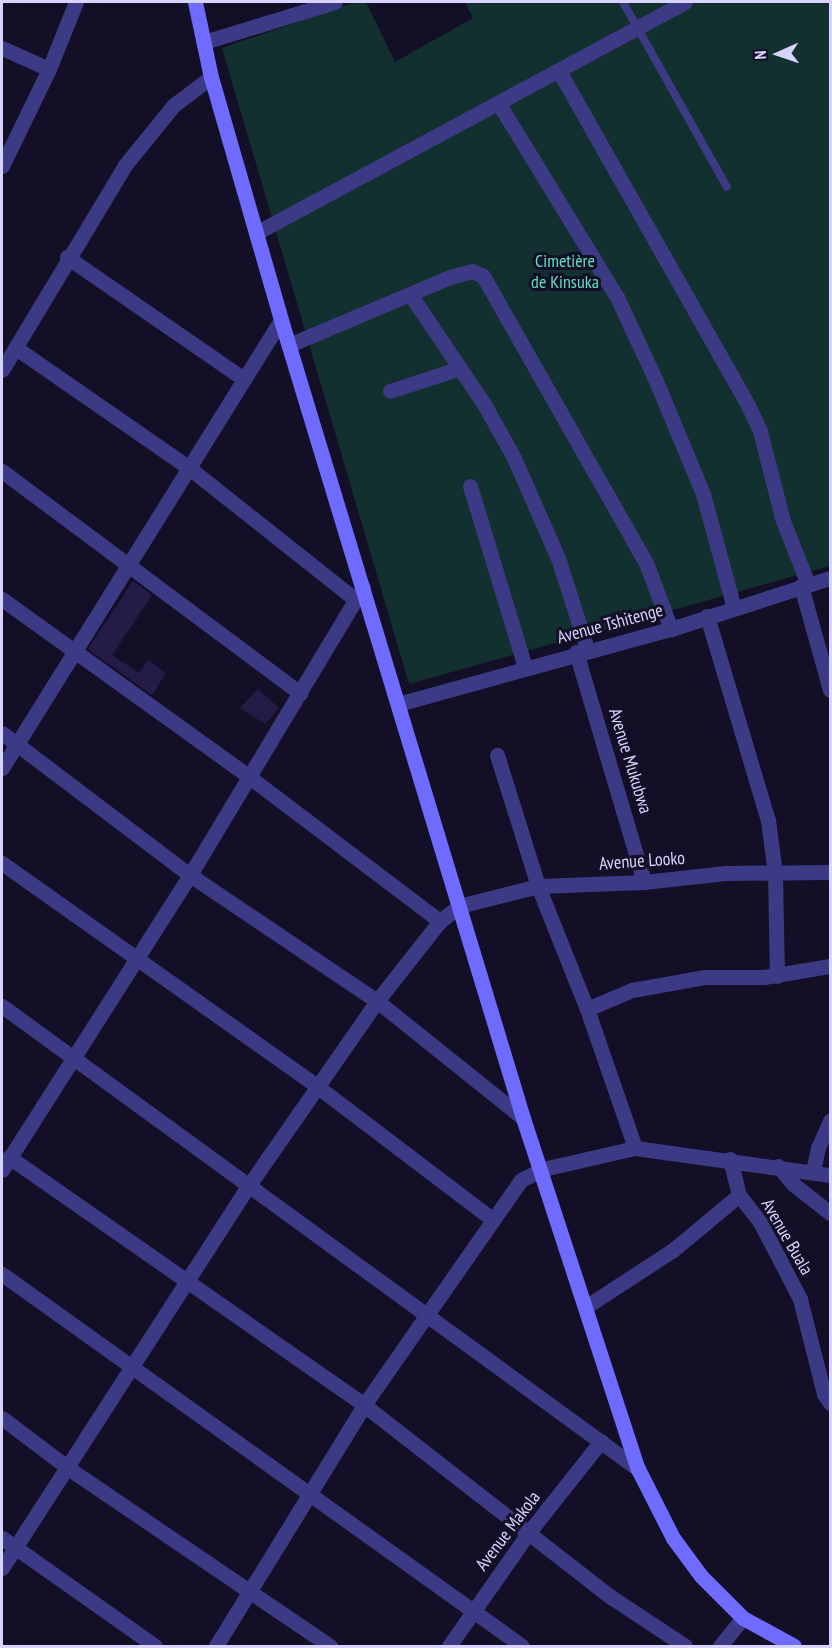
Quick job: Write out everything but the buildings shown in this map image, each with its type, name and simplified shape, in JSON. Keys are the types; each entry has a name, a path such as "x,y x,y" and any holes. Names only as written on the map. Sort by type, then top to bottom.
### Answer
{"street":[{"path":"2,166 49,69 76,2"},
{"path":"195,2 211,77 359,594 398,704 524,1118 543,1169 639,1468 673,1538 701,1576 743,1618 794,1647"},
{"path":"204,42 335,2"},
{"path":"256,233 685,2"},
{"path":"2,48 49,69"},
{"path":"559,71 748,405 760,431 831,690"},
{"path":"2,370 67,257 147,134 174,105 211,77"},
{"path":"499,104 617,297 656,381 703,494 734,608"},
{"path":"67,257 244,379"},
{"path":"289,345 410,294 472,271 483,276 646,563 671,629"},
{"name":"Avenue Mukubwa","path":"410,294 457,369 484,404 541,516 581,651 644,882"},
{"path":"2,768 281,321"},
{"path":"16,348 104,405 359,594"},
{"path":"390,391 457,369"},
{"path":"2,471 129,562 300,693"},
{"path":"470,486 525,667"},
{"name":"Avenue Tshitenge","path":"398,704 581,651 671,629 831,578"},
{"path":"359,594 190,875 5,1163 188,1280 364,1406 611,1598 685,1647"},
{"path":"2,599 248,776 440,921"},
{"path":"707,616 768,820 775,873 777,976"},
{"path":"2,734 190,875 377,1001 524,1118"},
{"path":"497,755 538,886 587,1009 634,1148"},
{"path":"2,863 318,1087 494,1220"},
{"name":"Avenue Looko","path":"459,906 538,886 644,882 726,873 831,872"},
{"path":"2,1568 8,1542 68,1468 130,1365 247,1188 377,1001 440,921 459,906"},
{"path":"587,1009 632,990 704,977 777,976 831,966"},
{"path":"2,1006 247,1188 639,1468"},
{"path":"813,1171 818,1148 831,1121"},
{"path":"216,1647 364,1406 521,1180 543,1169 634,1148 730,1159 831,1175"},
{"name":"Avenue Buala","path":"730,1159 739,1195 760,1222 800,1299 824,1394 831,1403"},
{"path":"778,1166 793,1184 831,1213"},
{"path":"587,1306 673,1250 739,1195"},
{"path":"2,1274 522,1647"},
{"path":"2,1418 68,1468 250,1590 330,1647"},
{"name":"Avenue Makola","path":"449,1647 529,1532 601,1441"},
{"path":"8,1542 155,1647"},
{"path":"720,1647 743,1618"}],"lane":[{"path":"622,2 640,26 673,97 727,187"}],"green space":[{"name":"Cimetière de Kinsuka","path":"356,2 366,2 395,62 473,18 465,2 830,2 830,566 409,684 222,48"}]}
